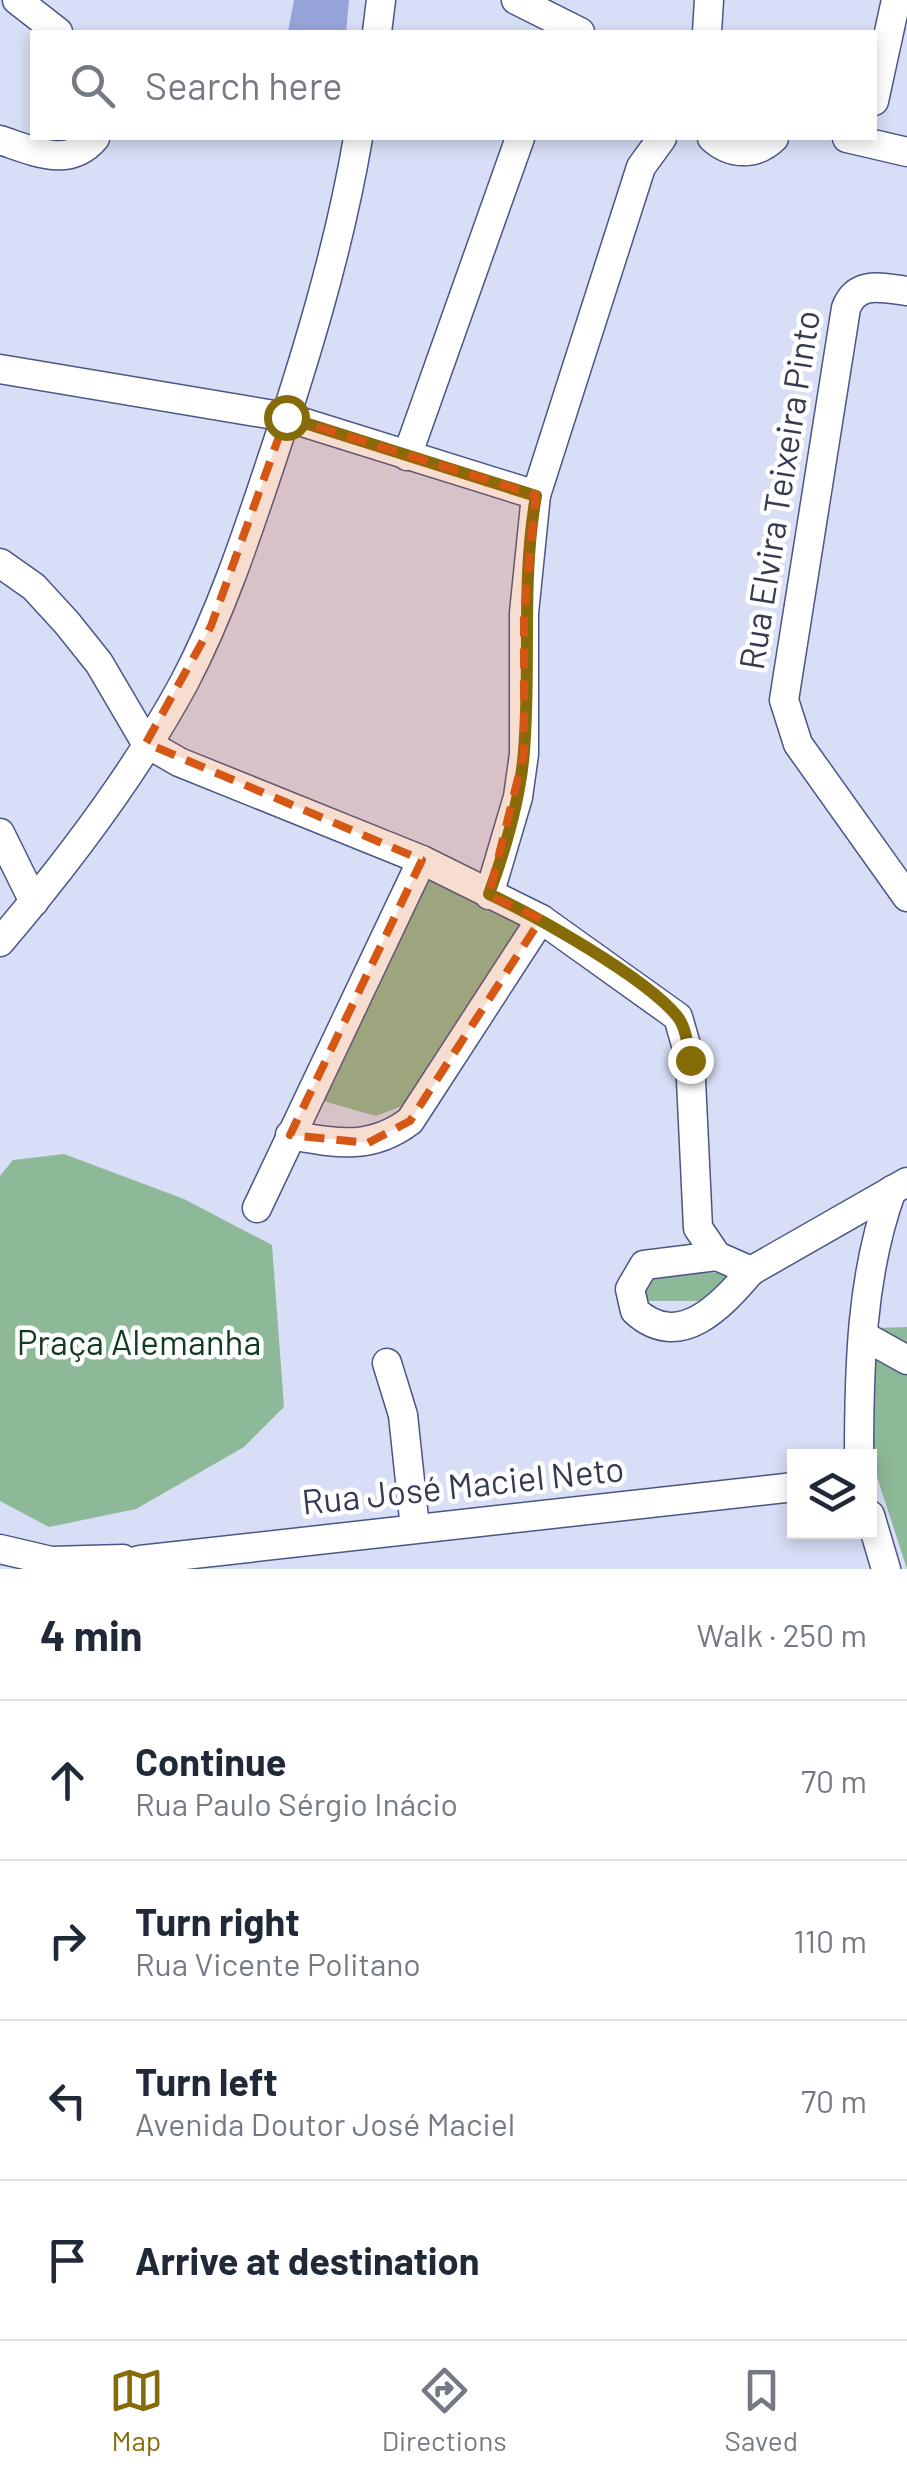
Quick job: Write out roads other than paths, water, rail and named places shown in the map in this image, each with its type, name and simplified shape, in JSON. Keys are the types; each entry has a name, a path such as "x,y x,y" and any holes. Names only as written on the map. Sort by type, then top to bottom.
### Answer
{"street":[{"path":"18,0 56,30"},
{"path":"376,30 381,0"},
{"path":"516,0 564,29"},
{"path":"707,30 709,0"},
{"path":"877,92 899,30 896,0"},
{"path":"0,140 64,157 87,148 93,140"},
{"path":"0,942 34,902 146,743 184,682 211,626 286,417 335,250 358,140"},
{"path":"407,456 519,140"},
{"path":"489,894 518,797 524,754 524,613 536,496 641,166 660,140"},
{"path":"716,140 741,151 761,148 771,140"},
{"path":"864,140 907,152"},
{"name":"Rua Elvira Teixeira Pinto","path":"907,291 865,287 850,298 813,498 784,700 798,744 907,897"},
{"path":"0,369 286,417 536,496"},
{"path":"0,563 34,586 68,622 109,678 146,743 179,762 422,860 541,919 678,1017 690,1060 698,1228 717,1256"},
{"path":"0,833 34,902"},
{"path":"258,1208 422,860"},
{"path":"290,1135 346,1145 368,1143 390,1136 410,1121 541,919"},
{"path":"751,1271 717,1256 644,1265 630,1289 636,1310 664,1327 700,1321 717,1310 751,1271 900,1186"},
{"path":"859,1449 864,1336 877,1231 900,1186"},
{"path":"864,1336 907,1360"},
{"path":"386,1363 403,1414 416,1528"},
{"name":"Rua José Maciel Neto","path":"0,1549 50,1565 242,1559 416,1528 787,1488"},
{"path":"877,1539 886,1569"},
{"name":"Rua José Maciel Neto","path":"105,1569 140,1560"}],"park label":[{"name":"Praça Alemanha","path":"139,1343"}]}
